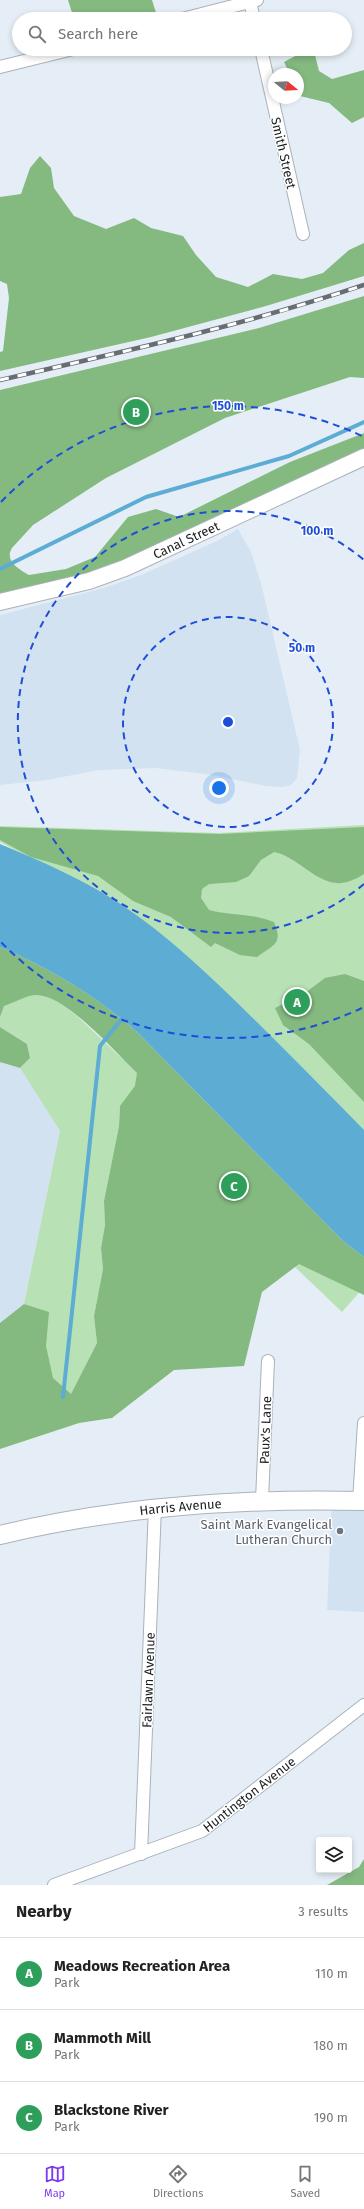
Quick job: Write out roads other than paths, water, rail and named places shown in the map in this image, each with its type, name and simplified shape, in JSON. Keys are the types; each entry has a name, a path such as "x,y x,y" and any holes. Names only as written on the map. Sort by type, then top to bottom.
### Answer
{"main road":[{"name":"Harris Avenue","path":"0,1534 66,1520 155,1507 262,1500 361,1501"}],"street":[{"path":"210,12 253,1 254,12"},
{"path":"0,67 45,56"},
{"name":"Smith Street","path":"263,56 303,234"},
{"name":"Canal Street","path":"0,602 89,581 125,568 364,457"},
{"name":"Paux's Lane","path":"262,1500 268,1361"},
{"path":"361,1501 364,1423"},
{"name":"Fairlawn Avenue","path":"141,1854 155,1507"},
{"name":"Huntington Avenue","path":"54,1885 202,1831 364,1705"}],"water":[{"path":"0,844 76,878 105,894 140,917 178,948 233,998 364,1130 364,1257 343,1241 137,1032 105,1006 72,984 37,964 0,947"}],"waterway":[{"path":"0,569 146,497 289,456 364,422"},
{"path":"63,1397 100,1046 124,1016"}],"railway":[{"path":"0,380 229,325 274,313 364,285"}],"place":[{"name":"Mammoth Mill","path":"136,412"},
{"name":"Meadows Recreation Area","path":"297,1002"},
{"name":"Blackstone River","path":"234,1186"},
{"name":"Saint Mark Evangelical Lutheran Church","path":"340,1531"}]}
